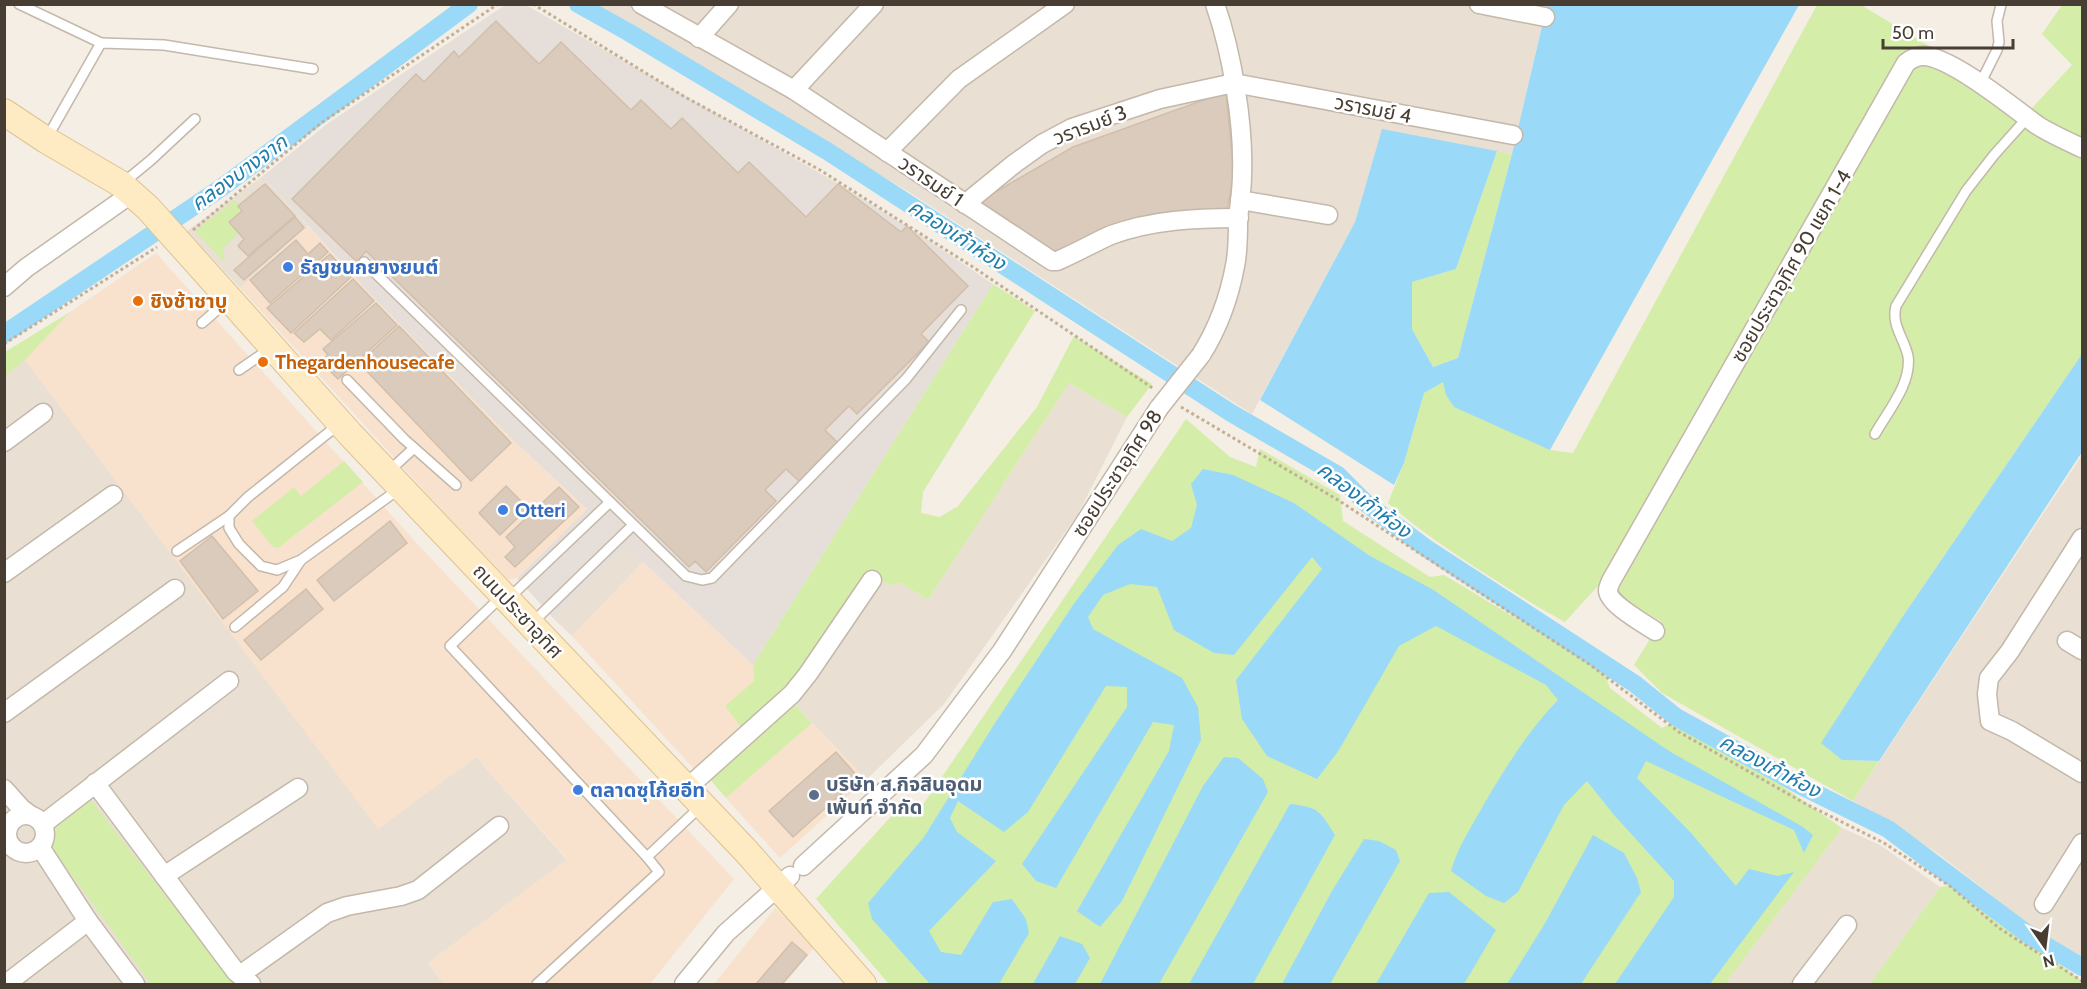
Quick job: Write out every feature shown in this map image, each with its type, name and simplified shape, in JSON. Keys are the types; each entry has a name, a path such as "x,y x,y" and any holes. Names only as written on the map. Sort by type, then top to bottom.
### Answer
{"main road":[{"name":"ถนนประชาอุทิศ","path":"4,112 134,196 175,238 340,423 694,797 790,876 863,984"}],"street":[{"name":"วรารมย์ 1","path":"641,4 794,90 1052,261 1057,261 1095,242 1143,225 1196,218 1239,218"},
{"path":"699,38 729,4"},
{"path":"794,90 874,4"},
{"path":"887,152 959,79 1065,4"},
{"name":"ซอยประชาอุทิศ 98","path":"684,984 726,933 924,755 1002,651 1159,400 1201,355 1211,339 1225,304 1236,265 1242,174 1234,83 1223,28 1215,4"},
{"path":"1479,4 1545,17"},
{"name":"ซอยประชาอุทิศ 90 แยก 1-4","path":"1655,631 1616,604 1608,590 1611,581 1906,63 1913,58 1924,56 1943,63 2002,97 2055,135 2082,148"},
{"name":"วรารมย์ 4","path":"1234,83 1513,135"},
{"name":"วรารมย์ 3","path":"965,204 1042,144 1072,129 1161,99 1234,83"},
{"path":"4,286 26,268 134,196"},
{"path":"1240,200 1328,215"},
{"path":"4,442 43,413"},
{"path":"4,573 113,495"},
{"path":"2082,538 2010,651 1989,678 1987,694 1990,721 2012,731 2082,772"},
{"path":"694,797 792,694 872,580"},
{"path":"4,713 175,589"},
{"path":"4,789 22,809 36,820 45,836 40,847 29,853 17,850 7,836 15,819 21,816 36,820 95,783 229,681"},
{"path":"95,783 164,876 246,980 327,913 346,906 400,896 418,890 499,826"},
{"path":"164,876 298,788"},
{"path":"2044,904 2082,843"},
{"path":"40,847 88,921 135,984"},
{"path":"6,984 88,921"},
{"path":"1802,984 1847,925"}],"lane":[{"path":"19,4 101,43 164,45 313,69"},
{"path":"1980,84 1997,50 1999,42 1997,21 2001,4"},
{"path":"46,140 101,43"},
{"path":"1875,434 1906,379 1907,354 1896,325 1894,314 1896,306 1966,191 2028,117"},
{"path":"134,196 151,160 195,119"},
{"path":"364,262 686,576 702,580 712,578 906,379 961,310"},
{"path":"202,323 229,299"},
{"path":"239,370 271,348"},
{"path":"347,380 414,448 456,484"},
{"path":"177,551 229,516 248,497 340,423"},
{"path":"235,627 283,587 301,560 394,480 414,448"},
{"path":"537,984 659,872 450,646 610,502"},
{"path":"229,516 229,528 239,544 261,566 277,570 301,560"},
{"path":"531,624 633,525"},
{"path":"647,857 694,797"}],"path":[{"path":"4,344 157,248 191,231 321,123 498,4"},
{"path":"533,4 685,97 820,170 973,267 1159,400"},
{"path":"1178,405 1338,500 1589,664 1678,732 1806,804 1884,843 1950,886 1999,928 2082,981"}],"shaded area":[{"path":"505,5 526,5 837,183 916,232 993,284 753,665 626,546 554,619 517,578 587,509 512,439 374,298 263,176 327,124"},
{"path":"595,5 1547,5 1512,154 1382,130 1355,222 1252,414 909,192"},
{"path":"263,176 308,226 240,288 187,231"},
{"path":"308,226 374,298 512,439 587,509 517,578 506,581 240,288"},
{"path":"156,253 422,549 734,879 650,984 444,984 428,963 567,859 476,757 378,829 25,360 70,312"},
{"path":"25,360 378,828 476,757 567,860 428,963 444,984 5,984 4,376"},
{"path":"1069,383 1127,417 1078,514 944,704 866,780 791,700 789,687 867,571 890,585 901,583 928,600"},
{"path":"2082,455 2082,956 2040,933 1936,852 1853,801"},
{"path":"626,545 643,562 572,636 554,619"},
{"path":"643,562 753,665 754,681 725,706 743,730 697,772 572,636"},
{"path":"812,723 866,780 780,858 726,798"},
{"path":"1842,828 1880,845 1940,887 1870,984 1725,984"},
{"path":"775,908 806,934 814,948 784,984 714,984"}],"green space":[{"path":"1817,5 1861,5 2032,108 2072,65 2042,34 2062,5 2082,5 2082,354 1903,616 1842,760 1879,761 1853,801 1662,693 1634,665 1661,621 1597,587 1565,622 1454,553 1388,503 1404,463 1424,393 1443,381 1550,450 1573,453"},
{"path":"1497,151 1512,154 1458,358 1433,367 1412,329 1412,282 1456,269"},
{"path":"235,200 245,211 238,233 223,248 225,263 195,231"},
{"path":"993,284 1035,311 923,492 921,513 940,517 958,506 1037,407 1074,336 1152,384 1127,417 1069,383 928,600 901,583 890,585 867,571 789,687 743,730 725,706 754,681 753,665"},
{"path":"70,312 25,360 5,376 5,352"},
{"path":"1186,419 1230,457 1256,467 1260,449 1340,495 1343,521 1430,577 1444,575 1604,671 1610,688 1662,728 1674,722 1765,774 1842,828 1725,984 889,984 816,899 896,811 914,818"},
{"path":"344,461 363,482 278,548 272,546 252,521 294,487 301,496"},
{"path":"791,700 812,723 726,798 708,777"},
{"path":"91,800 227,975 238,984 151,984 50,845 52,832 56,825"},
{"path":"1953,885 2082,981 2082,984 1870,984 1940,887"}],"water":[{"path":"1547,5 1799,5 1550,450 1454,407 1446,395 1443,382 1424,393 1404,463 1394,485 1260,400 1355,222 1382,129 1497,151 1456,269 1412,282 1412,329 1433,367 1458,358 1512,154"},
{"path":"2082,354 2082,452 1879,761 1842,760 1821,743 1903,616"},
{"path":"1203,469 1233,475 1294,503 1370,556 1432,589 1669,751 1803,827 1813,835 1804,853 1794,830 1646,761 1637,778 1692,834 1736,886 1749,869 1778,876 1794,872 1710,984 1615,984 1674,897 1674,881 1614,815 1587,781 1564,805 1518,892 1504,903 1486,896 1451,871 1467,834 1506,768 1535,726 1558,700 1546,685 1436,626 1399,646 1339,750 1317,779 1267,756 1242,719 1236,680 1322,569 1312,557 1234,655 1214,653 1174,630 1157,587 1130,584 1103,595 1088,617 1093,629 1182,678 1198,707 1201,740 1122,901 1100,927 1077,911 1169,751 1174,725 1153,722 1056,888 1036,881 1022,864 1127,707 1127,687 1106,686 1028,812 1004,832 958,801 950,818 957,832 996,861 929,931 941,952 961,955 993,902 1012,899 1026,919 1029,933 999,984 930,984 872,919 868,903 924,837 995,723 1073,605 1118,545 1141,529 1172,541 1191,528 1197,505 1191,484"},
{"path":"1224,757 1238,758 1263,779 1268,792 1159,984 1100,984 1203,786"},
{"path":"1290,804 1318,812 1335,835 1253,984 1189,984"},
{"path":"1593,835 1624,853 1637,878 1641,892 1581,984 1507,984 1544,925"},
{"path":"1364,839 1379,841 1396,850 1400,861 1330,984 1282,984 1332,891"},
{"path":"1449,892 1496,930 1464,984 1376,984 1429,893"},
{"path":"1060,936 1082,944 1090,958 1075,984 1033,984"}],"building":[{"path":"496,21 539,64 561,42 631,110 641,100 671,129 682,118 738,173 749,162 806,217 838,184 901,232 907,226 968,286 921,334 929,342 857,414 849,406 825,430 838,443 800,482 786,469 765,490 776,501 706,572 695,561 689,567 366,251 357,262 292,199 416,74 424,82 454,51 459,57"},
{"path":"1226,92 1234,174 1227,209 1159,213 1056,254 975,204 1073,147"},
{"path":"265,184 295,216 248,256 238,246 244,239 229,222 242,211 238,206"},
{"path":"295,217 304,228 244,280 234,270"},
{"name":"ธัญชนกยางยนต์","path":"296,240 308,254 320,243 328,252 270,303 250,280"},
{"path":"330,254 351,277 291,333 267,308"},
{"path":"353,279 374,301 331,340 320,329 304,342 294,333"},
{"path":"376,303 397,325 338,379 321,362 328,355 323,349"},
{"path":"399,326 511,443 471,481 359,363"},
{"name":"Otteri","path":"506,486 528,508 500,535 479,513"},
{"path":"559,487 579,507 515,567 505,557 515,547 506,537"},
{"path":"390,521 407,543 334,601 317,580"},
{"path":"212,536 258,591 223,619 180,561"},
{"path":"306,589 323,609 261,660 244,640"},
{"name":"บริษัท ส.กิจสินอุดม เพ้นท์ จำกัด","path":"836,752 859,778 793,837 769,811"},
{"path":"792,942 807,955 782,984 756,984"}],"waterway":[{"name":"คลองบางจาก","path":"4,334 221,188 469,4"},
{"name":"คลองเก้าห้อง","path":"578,4 827,151 1231,413 1338,475 1367,504 1426,548 1635,684 1676,717 1805,788 1888,829 2033,938 2082,967"}],"place":[{"name":"ธัญชนกยางยนต์","path":"288,267"},
{"name":"ชิงช้าชาบู","path":"138,301"},
{"name":"Thegardenhousecafe","path":"263,362"},
{"name":"Otteri","path":"503,510"},
{"name":"ตลาดซุโก้ยอีท","path":"578,790"},
{"name":"บริษัท ส.กิจสินอุดม เพ้นท์ จำกัด","path":"814,795"}]}
